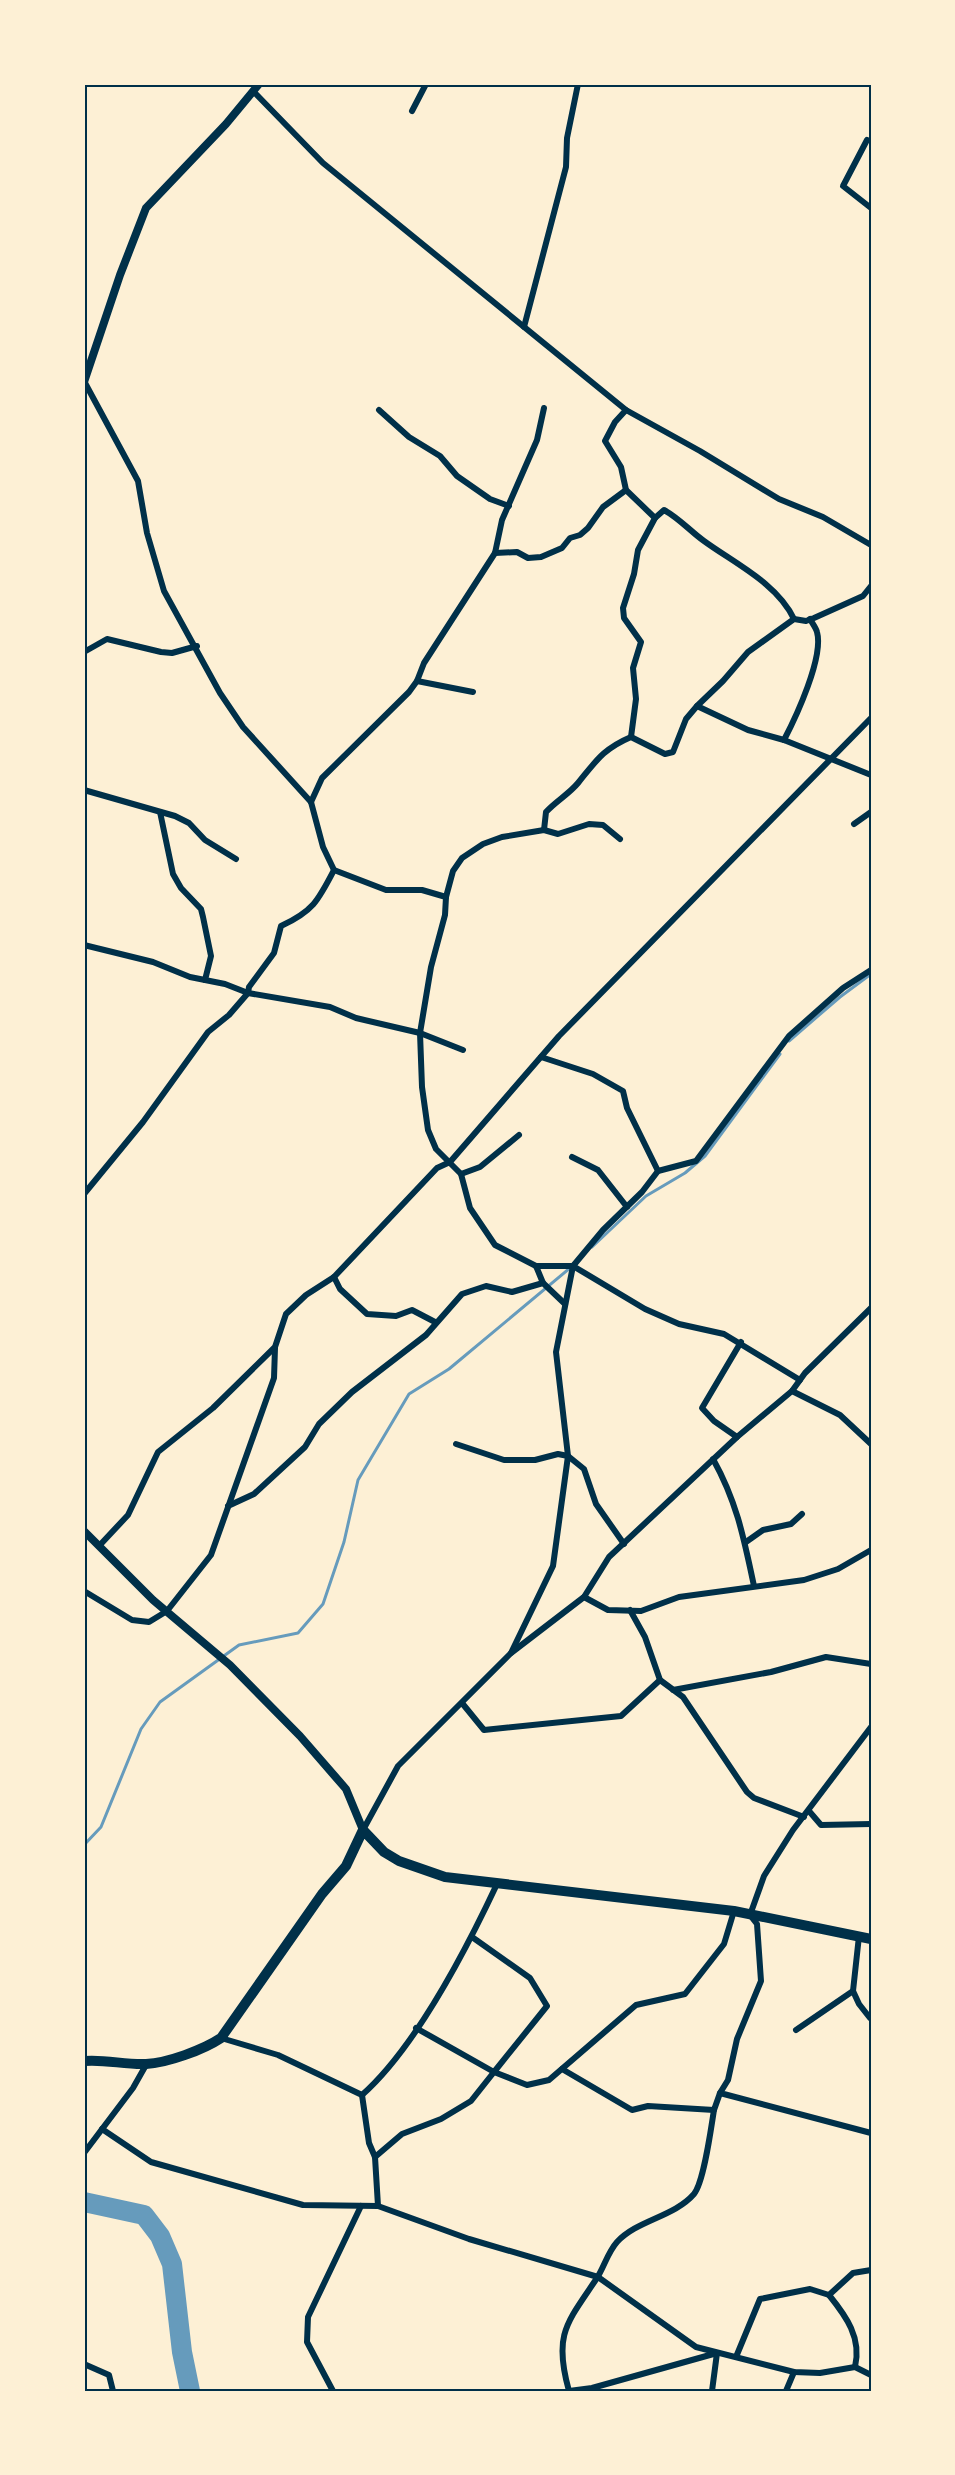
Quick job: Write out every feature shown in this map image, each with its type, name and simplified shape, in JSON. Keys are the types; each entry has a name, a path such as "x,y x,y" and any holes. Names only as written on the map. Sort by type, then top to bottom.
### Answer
{"main road":[{"path":"84,2061 146,2064 206,2048 221,2038 287,1942 346,1866 363,1830 384,1852 399,1861 445,1877 734,1911 871,1939"}],"street":[{"path":"412,111 426,84"},
{"path":"524,327 566,167 567,138 578,84"},
{"path":"446,897 422,890 386,890 334,870 323,847 311,802 243,727 220,693 197,646 164,591 147,533 138,481 84,381 120,275 146,208 257,88 323,163 626,410 779,499 823,517 871,545"},
{"path":"867,140 843,186 871,208"},
{"path":"311,802 321,778 347,755 364,734 388,714 417,681 424,663 495,554 502,520 537,440 544,408"},
{"path":"379,410 409,437 440,456 457,476 490,499 508,506"},
{"path":"626,410 615,422 605,441 621,467 626,490 655,518"},
{"path":"495,554 517,552 528,558 541,557 562,548 570,538 580,535 588,528 603,507 626,490"},
{"path":"631,737 636,699 633,668 641,642 624,618 623,608 634,574 638,550 655,518 664,510 675,516 706,543 753,572 789,608 794,619"},
{"path":"631,737 665,754 673,752 686,719 748,652 794,619 810,619 863,596 871,586"},
{"path":"784,740 804,700 816,653 817,631 810,619"},
{"path":"84,652 107,639 172,653 197,646"},
{"path":"417,681 473,692"},
{"path":"697,706 748,730 784,740 871,776"},
{"path":"84,1591 132,1620 149,1622 167,1611 211,1555 274,1378 275,1347 286,1314 306,1296 334,1277 437,1168 450,1162 541,1057 871,718"},
{"path":"544,830 546,812 555,801 577,784 591,764 604,753 631,737"},
{"path":"84,790 189,823 205,840 236,860"},
{"path":"160,812 173,874 181,888 201,909 211,956 206,980"},
{"path":"854,824 871,812"},
{"path":"620,839 603,825 589,824 558,834 544,830 502,837 483,844 462,858 453,871 446,897 445,915 431,967 420,1033 422,1087 428,1130 436,1149 461,1174 470,1208 495,1245 537,1266 573,1266 645,1309 680,1324 724,1334 741,1342 800,1380"},
{"path":"84,1194 142,1122 208,1032 229,1015 248,993 274,952 281,926 305,915 334,870"},
{"path":"84,945 153,962 248,993 330,1007 356,1018 420,1033 463,1050"},
{"path":"511,1653 553,1566 568,1456 556,1352 573,1266 658,1171 696,1161 789,1036 843,988 871,970"},
{"path":"541,1057 593,1074 623,1091 627,1108 658,1171"},
{"path":"461,1174 480,1167 519,1135"},
{"path":"572,1157 598,1170 627,1207"},
{"path":"537,1266 543,1283 565,1304"},
{"path":"334,1277 340,1289 367,1314 396,1316 412,1310 435,1322"},
{"path":"228,1506 254,1494 305,1447 319,1424 352,1392 426,1335 435,1322 462,1294 486,1286 512,1292 543,1283"},
{"path":"363,1830 398,1766 511,1653 584,1597 609,1557 737,1437 792,1391 871,1308"},
{"path":"737,1437 714,1421 702,1408 741,1342"},
{"path":"99,1546 128,1515 158,1452 213,1408 275,1347"},
{"path":"792,1391 840,1415 871,1444"},
{"path":"456,1444 504,1460 536,1460 558,1454 568,1456 584,1469 596,1504 624,1544"},
{"path":"713,1460 725,1481 746,1542 754,1586"},
{"path":"746,1542 763,1530 791,1524 802,1514"},
{"path":"84,1531 167,1611 209,1645 300,1736 346,1789 363,1830"},
{"path":"584,1597 608,1610 641,1611 679,1597 804,1580 838,1569 871,1550"},
{"path":"630,1610 645,1637 660,1680 683,1697 747,1792 754,1798 804,1817"},
{"path":"673,1690 771,1672 826,1657 871,1664"},
{"path":"462,1703 484,1730 621,1716 660,1680"},
{"path":"717,2353 592,2388 569,2391 561,2355 571,2314 598,2277 617,2242 648,2221 676,2208 694,2193 701,2181 714,2110 720,2092 728,2079 737,2039 761,1980 757,1924 750,1915 764,1876 793,1830 871,1727"},
{"path":"809,1811 821,1825 871,1824"},
{"path":"362,2095 382,2077 416,2028 472,1937 497,1884"},
{"path":"416,2028 494,2072 527,2085 549,2080 636,2005 685,1994 724,1944 734,1911"},
{"path":"859,1936 853,1991 859,2004 870,2018"},
{"path":"375,2157 402,2134 441,2120 471,2102 548,2006 530,1978 472,1937"},
{"path":"796,2030 853,1991"},
{"path":"221,2038 278,2055 362,2095"},
{"path":"84,2153 133,2088 146,2064"},
{"path":"562,2069 632,2110 648,2106 714,2110"},
{"path":"720,2092 871,2133"},
{"path":"362,2095 369,2144 375,2157 378,2206"},
{"path":"102,2129 151,2162 303,2205 378,2206 469,2239 598,2277 673,2333 696,2347 794,2372 820,2373 855,2367 871,2375"},
{"path":"333,2391 307,2342 309,2317 361,2206"},
{"path":"829,2295 853,2273 871,2270"},
{"path":"736,2357 760,2299 810,2289 829,2295 849,2320 858,2354 855,2367"},
{"path":"711,2391 717,2353"},
{"path":"84,2364 109,2375 112,2391"},
{"path":"786,2391 794,2372"}],"waterway":[{"path":"789,1041 840,997 871,974"},
{"path":"592,1247 646,1196 685,1173 705,1156 780,1054"},
{"path":"84,1845 101,1827 141,1729 160,1702 239,1645 298,1633 323,1604 344,1542 358,1480 409,1394 449,1369 570,1268"},
{"path":"84,2202 144,2215 160,2236 172,2264 182,2352 190,2391"}]}
